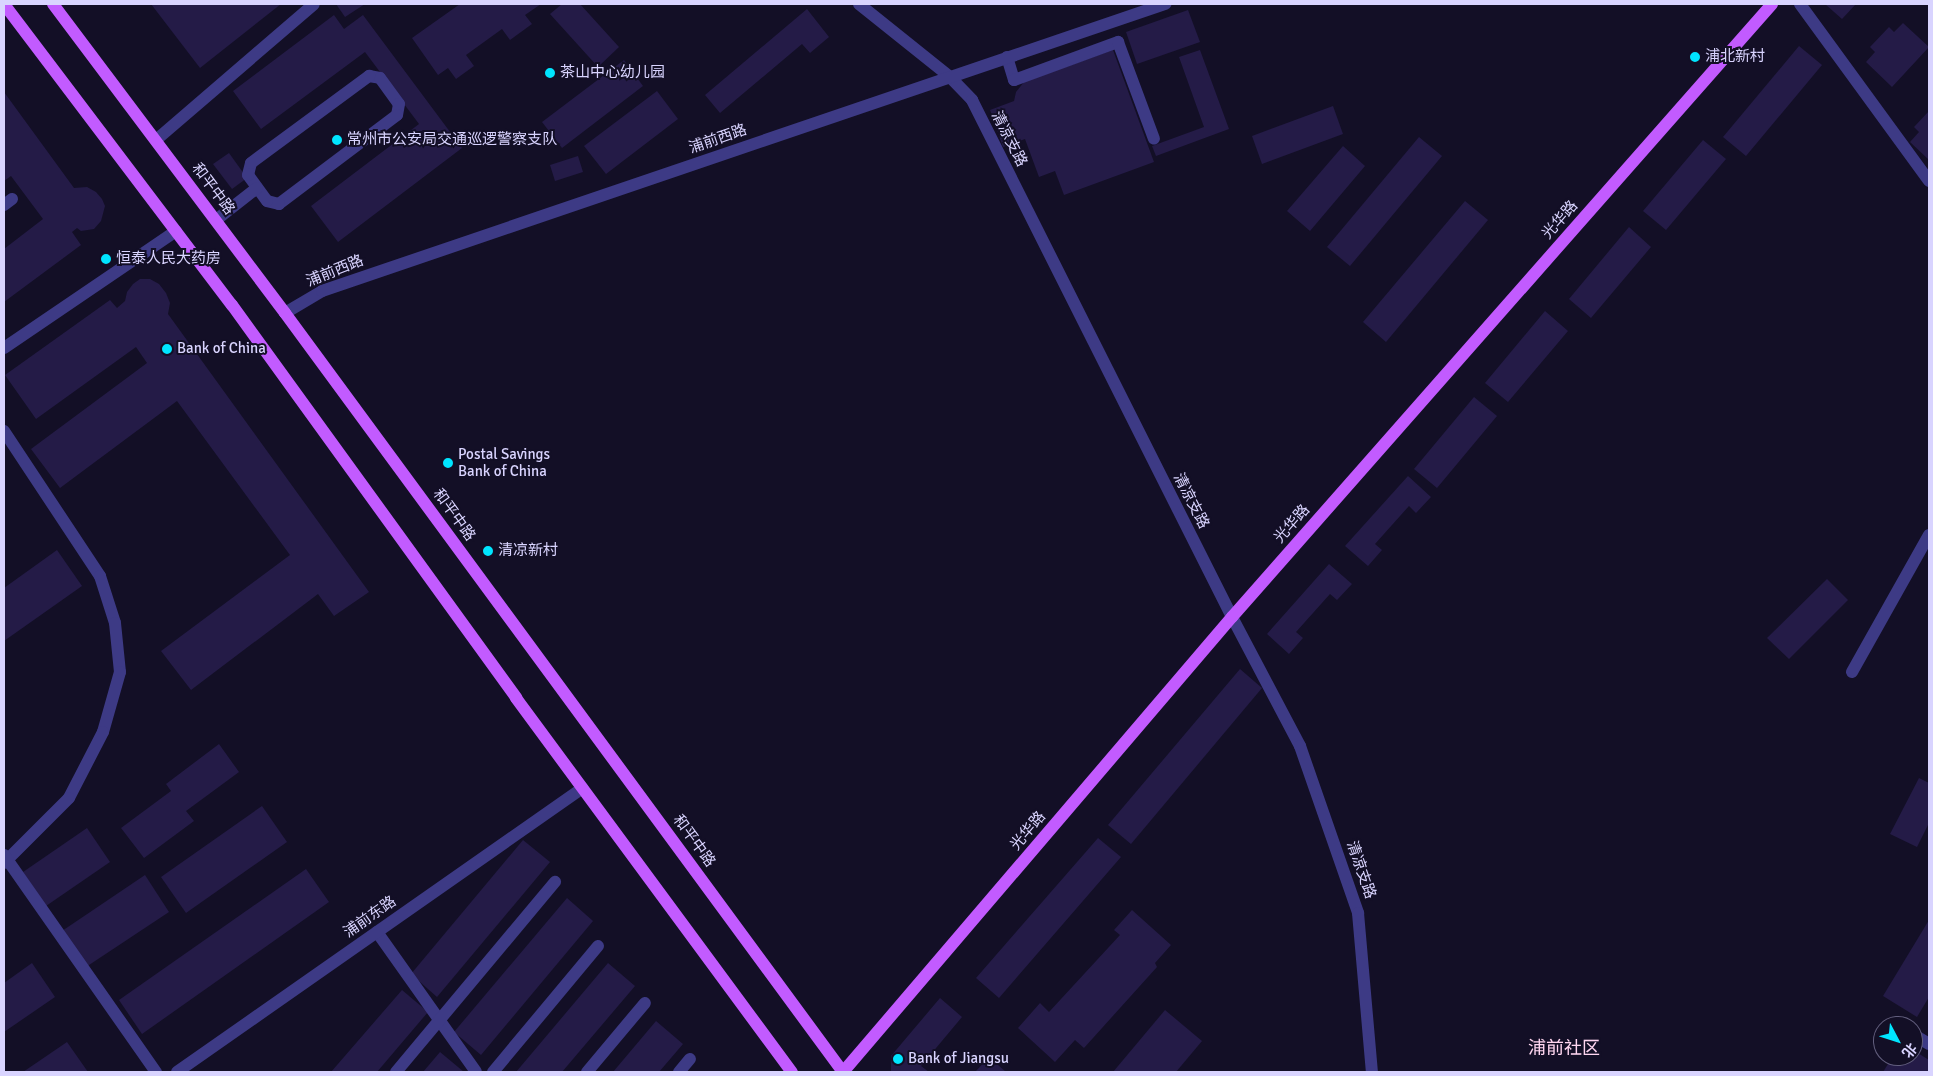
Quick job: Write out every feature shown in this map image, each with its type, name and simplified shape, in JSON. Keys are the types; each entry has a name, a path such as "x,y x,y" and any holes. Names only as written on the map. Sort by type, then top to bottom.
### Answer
{"main road":[{"path":"4,4 176,231 582,788 792,1072"},
{"name":"和平中路","path":"53,4 285,313 843,1072"},
{"name":"光华路","path":"843,1072 1232,617 1772,4"}],"street":[{"path":"156,140 314,4"},
{"name":"清凉支路","path":"859,4 950,77 972,100 1232,617 1300,746 1358,912 1372,1072"},
{"name":"浦前西路","path":"285,313 322,291 1165,4"},
{"path":"1800,4 1929,181"},
{"path":"1007,57 1014,80 1118,42 1154,139"},
{"path":"369,76 380,78 399,104 397,114 279,204 267,202 257,188 248,175 250,163 369,76"},
{"path":"216,220 257,188"},
{"path":"4,348 176,231"},
{"path":"4,431 100,576 115,623 120,672 103,732 69,798 5,859 156,1072"},
{"path":"1852,672 1929,535"},
{"name":"浦前东路","path":"177,1072 582,788"},
{"path":"396,1072 555,882"},
{"path":"377,932 476,1072"},
{"path":"493,1072 598,946"},
{"path":"587,1072 645,1003"},
{"path":"679,1072 690,1059"}],"building":[{"path":"151,4 281,4 200,68"},
{"path":"336,4 365,4 345,17"},
{"path":"460,4 541,4 525,15 532,24 510,40 502,29 466,55 474,66 456,79 448,68 438,75 412,38"},
{"path":"562,4 580,4 619,47 598,67 550,14"},
{"path":"1825,4 1856,4 1842,19"},
{"path":"807,9 829,37 810,53 802,44 720,113 705,95"},
{"path":"1188,10 1200,42 1137,64 1126,32"},
{"path":"334,15 344,29 363,15 462,148 338,242 311,206 419,124 365,52 261,129 233,91"},
{"path":"1903,23 1929,47 1892,87 1866,62 1875,52 1870,47 1889,27 1894,32"},
{"path":"1799,46 1822,65 1746,156 1723,137"},
{"path":"1113,50 1154,162 1064,195 1055,171 1039,177 1025,139 1003,147 990,110 1014,101 1016,92 1024,82"},
{"path":"1200,50 1229,129 1156,156 1152,146 1204,127 1179,57"},
{"path":"624,60 643,86 562,148 542,122"},
{"path":"657,91 678,119 606,174 584,146"},
{"path":"4,92 74,188 87,187 96,192 105,206 101,221 94,229 81,231 77,228 72,232 81,245 4,302 4,249 43,219 11,176 4,181"},
{"path":"1333,106 1343,134 1262,164 1252,136"},
{"path":"1929,111 1929,160 1910,142 1919,132 1914,127"},
{"path":"1419,137 1442,156 1350,266 1327,247"},
{"path":"1703,140 1726,159 1666,230 1643,211"},
{"path":"1343,146 1365,166 1310,231 1287,211"},
{"path":"229,153 247,178 232,189 213,164"},
{"path":"578,156 583,172 555,181 550,165"},
{"path":"1465,201 1488,220 1386,342 1363,322"},
{"path":"1629,227 1651,247 1591,318 1569,299"},
{"path":"140,279 150,279 159,284 166,293 170,303 168,314 369,592 334,616 318,594 191,690 161,651 290,555 177,401 60,488 31,449 147,363 136,347 36,419 5,375 110,300 117,308 125,301 127,292 133,284"},
{"path":"1545,311 1568,331 1508,402 1485,383"},
{"path":"1474,397 1497,416 1437,488 1414,469"},
{"path":"1408,476 1431,497 1416,513 1409,506 1375,544 1382,550 1368,566 1345,546"},
{"path":"57,550 82,586 4,641 4,588"},
{"path":"1329,564 1352,584 1337,600 1330,594 1296,632 1303,638 1289,654 1267,634"},
{"path":"1827,579 1848,600 1789,659 1767,638"},
{"path":"1240,669 1262,688 1131,844 1108,825"},
{"path":"219,744 239,772 186,811 194,821 144,858 121,828 171,791 166,784"},
{"path":"1919,778 1929,783 1929,823 1917,847 1890,834"},
{"path":"262,806 287,842 186,913 161,877"},
{"path":"87,828 110,862 46,906 23,872"},
{"path":"1098,838 1121,857 999,998 976,978"},
{"path":"523,840 550,862 437,997 411,974"},
{"path":"306,869 329,902 142,1034 119,1000"},
{"path":"145,875 169,912 86,967 62,931"},
{"path":"567,898 593,921 481,1055 454,1032"},
{"path":"1132,910 1171,945 1155,963 1157,967 1084,1048 1075,1040 1055,1062 1018,1028 1040,1003 1049,1012 1120,935 1114,930"},
{"path":"1929,920 1929,997 1918,1016 1883,996"},
{"path":"32,963 55,997 4,1032 4,983"},
{"path":"608,963 635,986 562,1072 516,1072"},
{"path":"402,990 428,1012 377,1072 331,1072"},
{"path":"940,998 962,1017 921,1066 929,1072 891,1072 891,1056"},
{"path":"1165,1010 1202,1041 1176,1072 1113,1072"},
{"path":"656,1021 683,1044 659,1072 613,1072"},
{"path":"67,1042 88,1072 23,1072"},
{"path":"440,1052 464,1072 423,1072"},
{"path":"1923,1056 1929,1060 1929,1072 1883,1072 1887,1066 1923,1066"},
{"path":"989,1057 1006,1072 975,1072"}],"place":[{"name":"浦北新村","path":"1695,57"},
{"name":"茶山中心幼儿园","path":"550,73"},
{"name":"常州市公安局交通巡逻警察支队","path":"337,140"},
{"name":"恒泰人民大药房","path":"106,259"},
{"name":"Bank of China","path":"167,349"},
{"name":"Postal Savings Bank of China","path":"448,463"},
{"name":"清凉新村","path":"488,551"},
{"name":"Bank of Jiangsu","path":"898,1059"}],"district":[{"name":"浦前社区","path":"1564,1048"}]}
